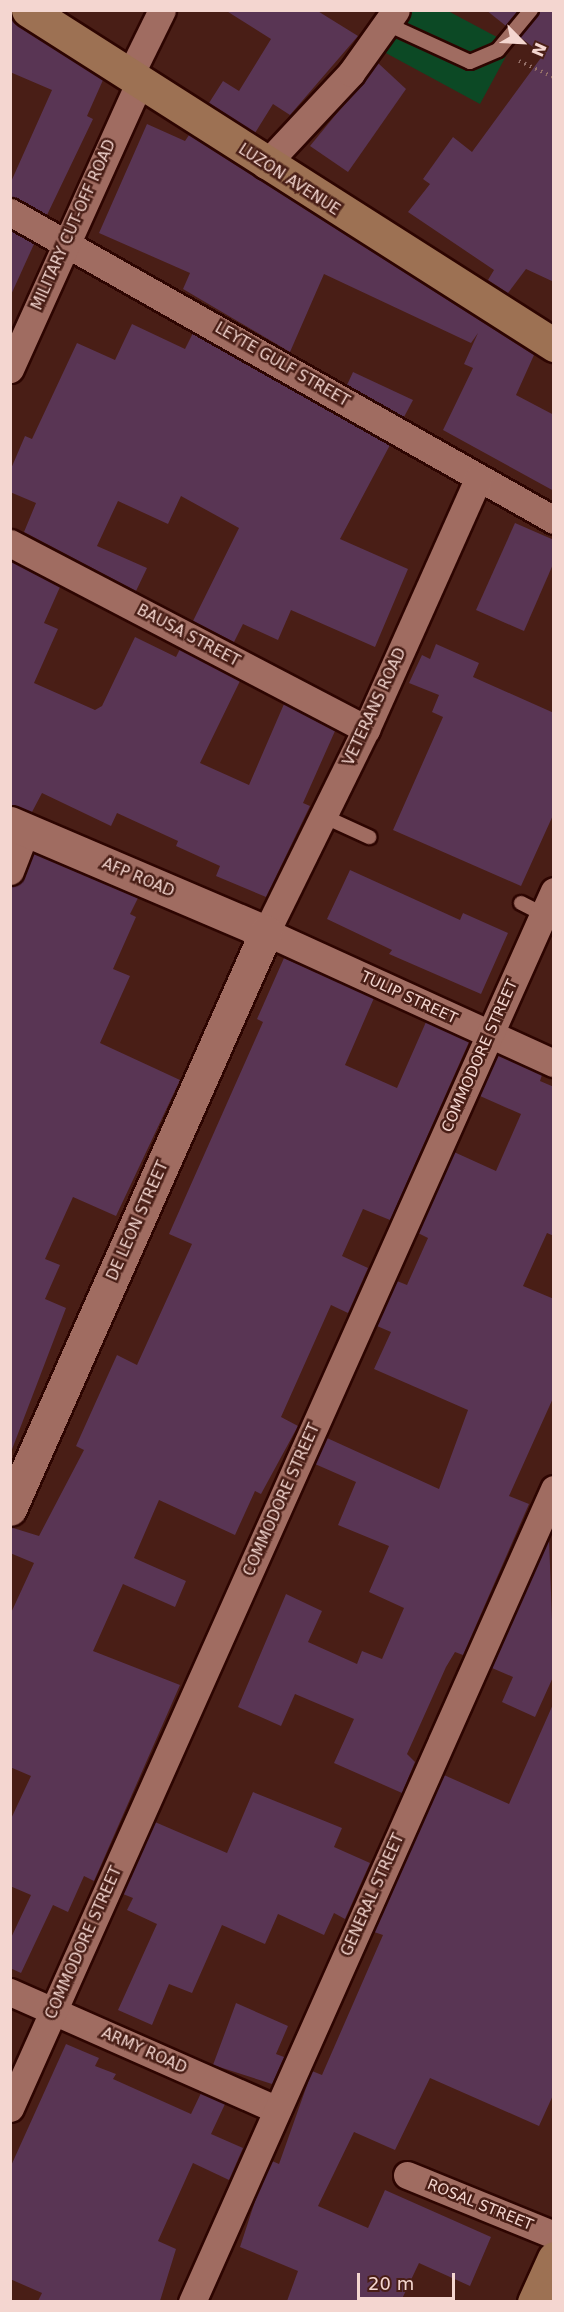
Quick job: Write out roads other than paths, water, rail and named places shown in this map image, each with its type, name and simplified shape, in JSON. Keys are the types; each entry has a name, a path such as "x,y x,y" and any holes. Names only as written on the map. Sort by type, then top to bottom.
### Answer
{"main road":[{"name":"LUZON AVENUE","path":"28,10 266,165 554,345"},
{"path":"534,2301 554,2258"}],"street":[{"name":"MILITARY CUT-OFF ROAD","path":"10,369 162,10"},
{"path":"266,165 351,73 392,17"},
{"name":"LEYTE GULF STREET","path":"10,212 66,239 478,479 554,520"},
{"name":"VETERANS ROAD","path":"266,932 366,729 478,479"},
{"name":"BAUSA STREET","path":"10,543 366,729"},
{"path":"10,871 19,827"},
{"name":"AFP ROAD","path":"19,827 266,932"},
{"name":"COMMODORE STREET","path":"10,2108 490,1035 539,903"},
{"name":"TULIP STREET","path":"266,932 554,1063"},
{"name":"DE LEON STREET","path":"10,1509 266,932"},
{"name":"GENERAL STREET","path":"192,2301 554,1489"},
{"name":"ARMY ROAD","path":"10,1992 277,2110"},
{"name":"ROSAL STREET","path":"407,2175 554,2235"}],"lane":[{"path":"392,17 470,62 498,50 531,10"},
{"path":"323,816 369,837"}]}
